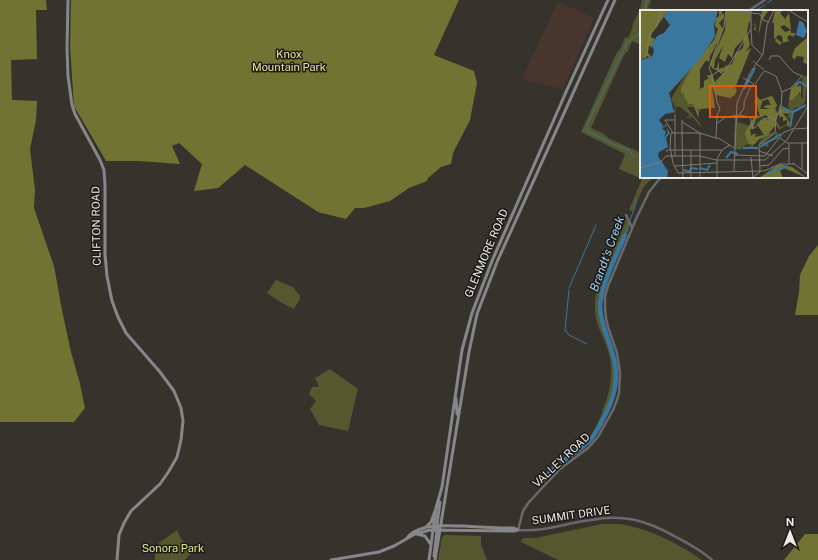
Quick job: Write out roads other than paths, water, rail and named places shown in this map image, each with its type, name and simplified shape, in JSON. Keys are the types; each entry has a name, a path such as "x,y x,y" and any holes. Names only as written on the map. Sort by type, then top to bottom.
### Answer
{"main road":[{"name":"CLIFTON ROAD","path":"68,0 68,76 72,105 75,114 104,170 105,254 107,276 112,301 126,333 160,372 174,391 183,421 177,457 160,484 132,512 124,523 119,534 117,560"},
{"name":"GLENMORE ROAD","path":"437,528 436,508 442,487 462,350 472,312 528,177 608,0"},
{"name":"GLENMORE ROAD","path":"437,528 442,516 470,346 477,314 500,255 615,0"},
{"path":"455,395 457,424"},
{"path":"435,560 437,524 442,487"},
{"path":"406,539 409,534 426,527 431,522 436,508"},
{"path":"440,536 451,528 442,516"},
{"path":"426,527 437,528"},
{"path":"331,560 379,552 394,546 415,534 425,530 437,528"},
{"path":"435,560 440,536 437,528"},
{"path":"429,560 431,545 437,528"},
{"name":"SUMMIT DRIVE","path":"437,528 514,528 518,530"},
{"path":"415,534 425,536 431,545"}],"street":[{"path":"750,10 765,0"},
{"name":"VALLEY ROAD","path":"518,530 523,511 528,502 560,468 588,448 598,436 613,410 619,393 620,372 617,353 606,318 605,297 608,286 649,192 660,178"},
{"path":"626,215 632,229"},
{"name":"SUMMIT DRIVE","path":"518,530 542,530 604,518 636,520 652,525 696,547 712,560"}],"waterway":[{"name":"Brandt's Creek","path":"645,10 647,0"},
{"name":"Brandt's Creek","path":"767,3 772,0"},
{"name":"Brandt's Creek","path":"756,10 765,5"},
{"name":"Brandt's Creek","path":"634,157 629,150 615,145 587,131 587,125 627,43 639,34 640,30"},
{"name":"Brandt's Creek","path":"625,235 637,200"},
{"path":"569,288 596,225"},
{"name":"Brandt's Creek","path":"544,479 556,466 592,438 599,427 613,396 616,381 615,364 603,325 600,306 606,280 625,235"},
{"path":"569,290 565,330 569,335 587,344"}],"park label":[{"name":"Knox Mountain Park","path":"289,60"},
{"name":"Sonora Park","path":"173,548"}]}
